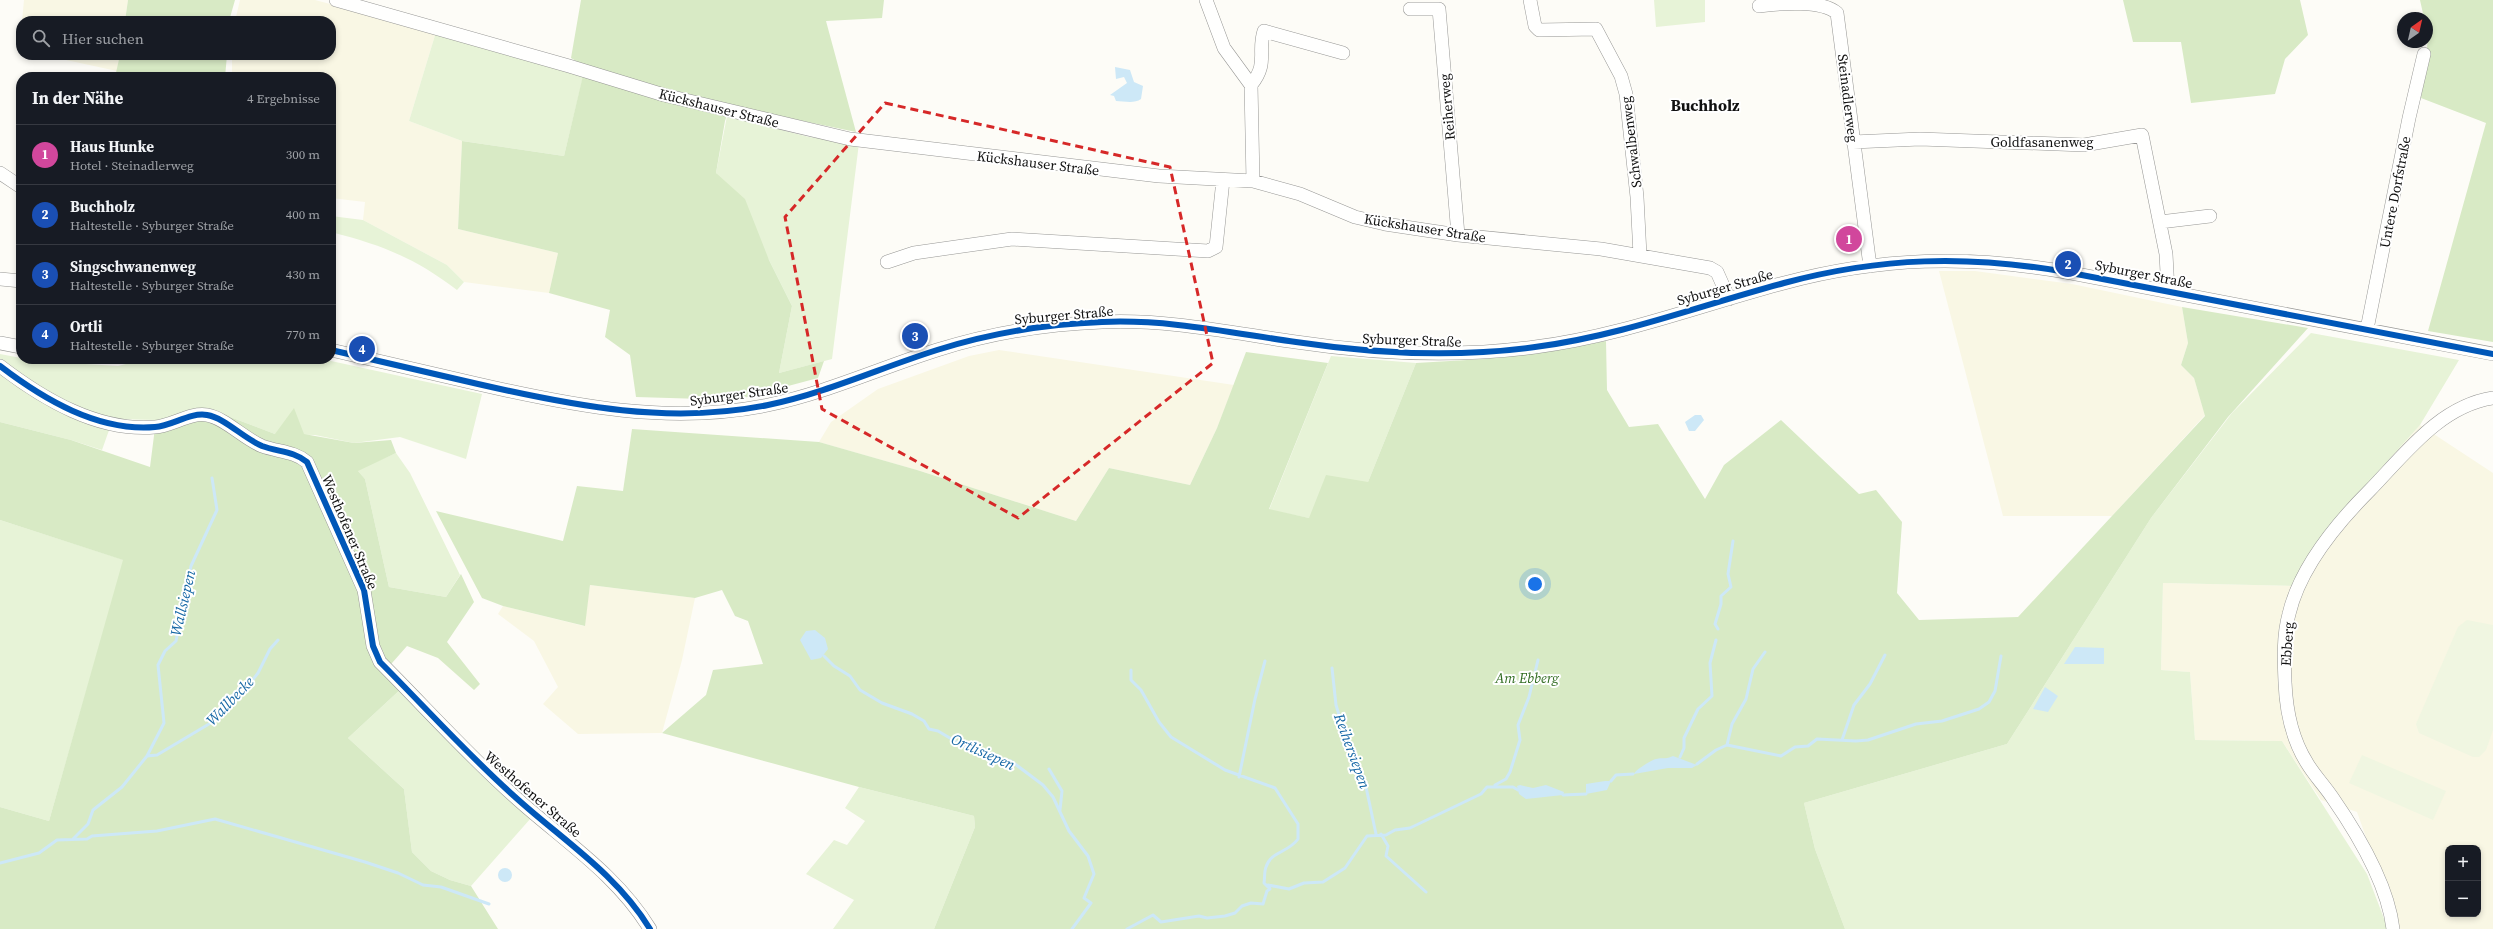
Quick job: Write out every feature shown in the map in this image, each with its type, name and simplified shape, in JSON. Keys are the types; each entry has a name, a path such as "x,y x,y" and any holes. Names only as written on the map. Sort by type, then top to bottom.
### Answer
{"street":[{"name":"Kückshauser Straße","path":"336,0 569,66 664,95 843,138 1159,176 1223,180 1253,180 1300,194 1369,221 1458,235 1567,245 1640,255 1710,268 1717,272 1729,299"},
{"path":"1206,0 1224,48 1251,85"},
{"name":"Schwalbenweg","path":"1530,0 1535,26 1539,30 1596,29 1621,76 1629,110 1640,255"},
{"name":"Steinadlerweg","path":"1759,6 1802,1 1820,1 1833,7 1837,13 1870,266"},
{"name":"Reiherweg","path":"1410,10 1439,8 1458,235"},
{"path":"1253,180 1251,85 1263,62 1262,38 1264,31 1343,53"},
{"name":"Untere Dorfstraße","path":"2367,330 2409,118 2424,54"},
{"name":"Goldfasanenweg","path":"1853,142 1920,139 2084,145 2142,135 2160,222 2169,279 2168,290"},
{"path":"0,173 16,184"},
{"path":"886,262 914,253 1012,239 1208,251 1216,247 1223,180"},
{"path":"2160,222 2210,216"},
{"name":"Syburger Straße","path":"336,351 575,405 640,414 697,414 764,406 799,398 964,342 1014,331 1058,324 1108,322 1169,324 1347,349 1397,354 1461,354 1510,350 1576,341 1611,333 1782,283 1870,266 1926,260 1977,261 2048,269 2168,290 2493,354"},
{"path":"0,280 16,281"},
{"path":"0,343 16,346"},
{"name":"Westhofener Straße","path":"0,366 20,381 82,415 111,424 142,428 164,427 192,416 206,415 220,418 244,438 264,447 300,456 307,462 364,590 373,646 380,662 514,796 615,883 639,910 650,929"},
{"name":"Ebberg","path":"2393,929 2389,908 2360,842 2331,796 2305,761 2296,737 2286,695 2286,628 2289,613 2308,570 2339,524 2359,501 2424,433 2466,406 2493,398"}],"highlighted area":[{"path":"885,103 1170,167 1213,363 1018,518 822,409 785,217"}],"shaded area":[{"path":"24,0 128,0 126,16 22,16"},
{"path":"240,0 315,0 436,32 409,121 462,141 458,229 558,253 549,293 464,282 447,265 363,220 365,202 336,199 336,72 232,72 232,60 336,60 336,16 236,16"},
{"path":"66,60 119,60 117,71"},
{"path":"1939,271 1975,271 2072,284 2182,307 2188,343 2181,365 2194,378 2205,415 2112,516 2003,516"},
{"path":"999,350 1234,385 1217,428 1190,485 1109,468 1076,521 917,470 819,442 831,422 878,389 969,356"},
{"path":"2420,425 2493,473 2493,929 2399,929 2357,812 2321,800 2282,741 2195,740 2190,672 2161,670 2163,583 2294,586 2338,516"},
{"path":"590,585 695,598 682,660 662,733 578,734 543,704 558,687 534,641 498,614 503,606 584,626"}],"green space":[{"path":"128,0 235,0 230,16 126,16"},
{"path":"581,0 884,0 882,18 826,21 856,132 730,106 725,121 716,173 745,199 769,260 792,306 779,373 824,361 818,378 736,400 636,397 630,355 605,337 610,310 549,293 558,253 458,229 462,141 564,156 585,67 571,58"},
{"path":"1654,0 1705,0 1705,22 1656,27"},
{"path":"2123,0 2300,0 2308,35 2285,59 2275,94 2191,103 2181,42 2133,42"},
{"path":"2420,0 2493,0 2493,342 2428,331 2486,123 2421,98 2427,48 2433,48 2433,12 2423,12"},
{"path":"436,32 584,73 564,156 462,141 409,121"},
{"path":"119,60 227,60 225,72 116,72"},
{"path":"727,116 809,137 859,143 832,359 779,373 792,306 769,260 716,173"},
{"path":"336,217 363,220 447,265 464,282 457,290 427,269 412,261 366,242 336,233"},
{"name":"Am Ebberg","path":"2182,307 2308,328 2228,417 2151,518 2007,744 1804,803 1815,849 1845,929 934,929 975,827 974,816 859,787 662,733 706,695 713,670 763,664 748,621 735,616 722,590 695,598 590,585 585,626 503,606 482,598 436,511 563,541 577,486 623,491 632,429 819,442 917,470 1076,521 1109,468 1190,485 1217,428 1246,352 1328,363 1269,509 1309,518 1326,475 1368,482 1416,363 1484,359 1606,341 1607,390 1629,427 1658,424 1705,499 1724,465 1781,420 1859,494 1876,490 1902,522 1897,593 1919,620 2018,617 2205,416 2194,378 2181,365 2188,343"},
{"path":"2311,333 2459,360 2420,425 2338,516 2294,586 2163,583 2161,670 2190,672 2195,740 2282,741 2367,874 2388,929 1845,929 1815,849 1804,803 2007,744 2151,518 2232,413"},
{"path":"0,354 16,357 16,364 86,364 118,366 126,364 336,364 336,362 482,394 466,459 400,437 354,443 315,435 275,434 222,414 156,420 113,419 102,450 71,440 0,422"},
{"path":"1331,356 1416,363 1368,482 1309,518 1269,510"},
{"path":"294,408 304,434 354,443 391,440 396,453 358,471 365,479 389,587 446,597 461,574 474,602 447,642 480,684 474,690 438,658 407,646 385,671 402,688 348,738 404,789 412,852 431,871 450,880 471,886 498,929 0,929 0,807 49,821 123,560 0,520 0,422 71,440 150,467 156,420 222,414 275,434"},
{"path":"396,453 410,473 460,575 446,597 389,587 365,479 357,470"},
{"path":"0,520 124,560 49,821 0,807"},
{"path":"2467,620 2493,625 2493,730 2486,750 2479,757 2473,757 2419,733 2416,724 2458,627"},
{"path":"402,688 531,818 471,886 450,880 431,871 412,852 404,789 348,738"},
{"path":"2362,755 2446,791 2433,820 2349,783"},
{"path":"859,787 974,816 975,827 934,929 833,929 854,900 806,874 834,840 847,845 865,821 845,808"}],"water":[{"path":"1115,67 1130,70 1134,82 1143,86 1141,99 1132,102 1116,101 1114,96 1110,95 1127,83 1124,77 1116,79"},
{"path":"1695,415 1701,415 1704,420 1695,431 1689,431 1685,422"},
{"path":"815,630 825,638 828,649 821,658 811,660 800,640 806,631"},
{"path":"2075,647 2104,648 2104,664 2064,664"},
{"path":"2045,687 2058,696 2048,712 2033,709"},
{"path":"1673,756 1697,765 1692,768 1668,768 1634,774 1647,763 1658,758"},
{"path":"1611,781 1607,790 1586,794 1586,784"},
{"path":"1520,785 1533,788 1546,785 1564,792 1563,795 1526,799 1519,794 1517,786"},
{"path":"502,868 508,868 512,872 512,878 508,882 502,882 498,878 498,872"}],"waterway":[{"name":"Wallsiepen","path":"73,839 88,824 93,810 122,787 147,756 164,723 158,665 165,651 176,641 191,566 217,510 212,478"},
{"path":"1718,629 1715,624 1721,604 1721,596 1731,587 1728,574 1733,541"},
{"name":"Wallbecke","path":"147,756 157,755 214,721 234,694 251,682 258,673 270,649 278,640"},
{"path":"1680,757 1684,748 1684,738 1698,709 1712,696 1710,663 1716,640"},
{"path":"1727,745 1732,724 1746,699 1753,669 1765,652"},
{"path":"1842,740 1854,705 1870,684 1885,655"},
{"name":"Ortlisiepen","path":"824,656 834,666 850,676 860,690 882,703 912,714 924,721 929,729 938,731 965,747 986,750 993,757 1011,761 1043,785 1053,797 1069,831 1088,856 1094,874 1084,898 1091,903 1072,929"},
{"path":"1697,764 1716,750 1727,745 1781,756 1795,747 1808,746 1817,739 1856,741 1868,740 1916,724 1942,721 1979,709 1989,702 1995,691 2001,656"},
{"path":"1495,785 1506,779 1510,772 1520,740 1518,725 1529,697 1538,660"},
{"path":"1239,777 1255,699 1265,661"},
{"name":"Reihersiepen","path":"1332,668 1336,705 1356,770 1366,787 1376,834"},
{"path":"1131,670 1131,680 1141,690 1159,722 1171,737 1225,770 1275,788 1298,824 1298,839 1294,844 1276,855 1268,862 1265,869 1264,883 1268,887"},
{"path":"1049,769 1062,791 1060,810"},
{"path":"1611,781 1616,775 1633,774"},
{"path":"1127,929 1153,915 1161,922 1199,916 1207,918 1235,913 1242,906 1251,903 1263,904 1267,891 1270,889 1268,885 1289,889 1304,883 1323,882 1345,868 1367,836 1386,835 1395,830 1410,828 1481,794 1487,787 1513,787 1518,790"},
{"path":"1563,795 1586,794"},
{"path":"0,863 39,853 57,840 87,839 92,836 157,831 215,819 365,862 398,873 423,885 441,887 489,904"},
{"path":"1381,834 1388,846 1386,856 1426,892"}],"cycle path":[{"path":"336,351 514,392 586,406 658,413 695,413 731,411 790,400 957,344 998,334 1039,327 1102,322 1151,323 1200,328 1326,346 1386,352 1475,353 1567,342 1630,328 1820,274 1890,264 1925,261 1959,261 1994,263 2066,272 2493,354"},
{"path":"0,366 34,390 53,401 92,419 134,427 155,427 194,415 207,415 221,420 262,446 297,456 307,462 364,590 373,646 380,662 497,780 604,874 621,891 650,929"}],"place":[{"name":"Haus Hunke","path":"1849,239"},
{"name":"Buchholz","path":"2068,264"},
{"name":"Singschwanenweg","path":"915,336"},
{"name":"Ortli","path":"362,349"}],"district":[{"name":"Buchholz","path":"1705,105"}]}
